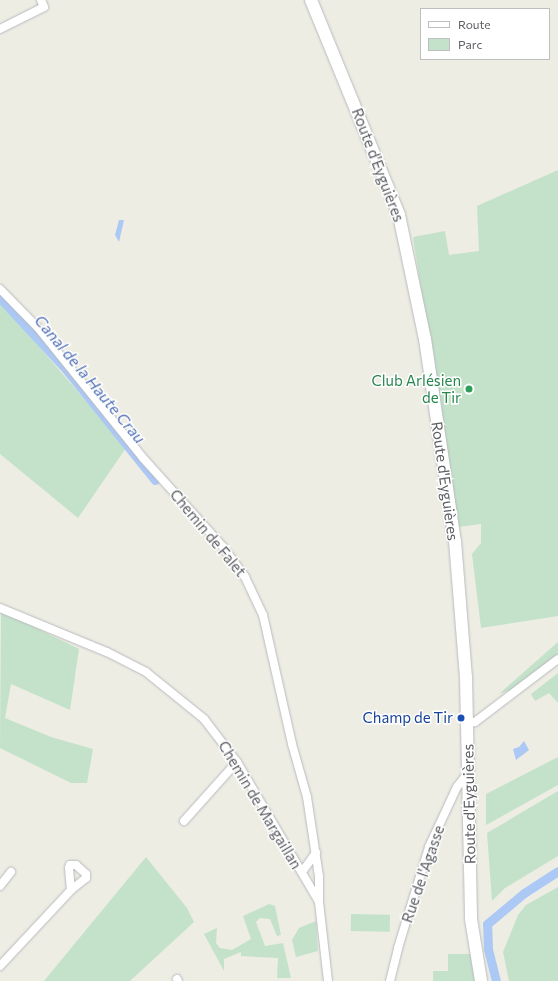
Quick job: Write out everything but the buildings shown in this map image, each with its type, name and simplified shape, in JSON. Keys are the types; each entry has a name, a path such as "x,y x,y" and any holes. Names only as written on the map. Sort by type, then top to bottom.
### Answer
{"main road":[{"name":"Route d'Eyguières","path":"311,0 391,191 412,268 454,541 468,693 471,919 481,981"}],"street":[{"path":"0,29 44,7 41,0"},
{"name":"Chemin de Falet","path":"0,289 39,329 143,458 224,548 245,577 263,615 273,651 292,744 307,797 319,876 319,902"},
{"name":"Chemin de Margaillan","path":"0,608 108,652 146,672 204,719 237,762 319,902 328,981"},
{"path":"468,723 475,722 558,659"},
{"path":"184,821 237,762"},
{"name":"Rue de l'Agasse","path":"390,981 429,848 457,787 468,773"},
{"path":"302,872 316,852"},
{"path":"0,886 11,872"},
{"path":"0,966 71,890"}],"green space":[{"path":"558,170 558,616 481,628 472,554 481,543 481,524 458,527 413,237 445,231 449,255 479,251 477,206"},
{"path":"0,301 126,448 78,518 0,454"},
{"path":"1,611 79,649 70,710 11,684 5,718 51,737 93,749 87,783 71,783 0,748"},
{"path":"558,642 558,655 517,688 499,694"},
{"path":"558,673 558,703 549,693 535,701 531,694"},
{"path":"558,757 558,785 486,825 486,794"},
{"path":"558,791 558,856 505,888 492,901 487,833"},
{"path":"146,857 187,908 194,922 130,981 44,981"},
{"path":"558,887 558,981 509,981 503,952 518,915 526,905"},
{"path":"269,904 275,906 281,935 277,936 270,919 260,918 256,922 265,946 283,943 291,978 277,978 278,958 241,956 241,952 224,959 224,971 204,934 217,928 216,943 220,948 232,950 251,939 243,916"},
{"path":"351,914 390,915 390,932 351,931"},
{"path":"316,921 318,951 296,957 292,940 299,928"},
{"path":"448,954 470,954 476,981 433,981 433,971 448,971"}],"water":[{"path":"119,220 124,220 119,242 115,235"},
{"path":"524,741 529,750 516,760 513,749 519,747"}],"waterway":[{"name":"Canal de la Haute Crau","path":"0,298 64,367 155,480"},
{"path":"496,981 488,949 487,924 524,893 558,871"}],"place":[{"name":"Club Arlésien de Tir","path":"469,389"},
{"name":"Champ de Tir","path":"461,718"}]}
